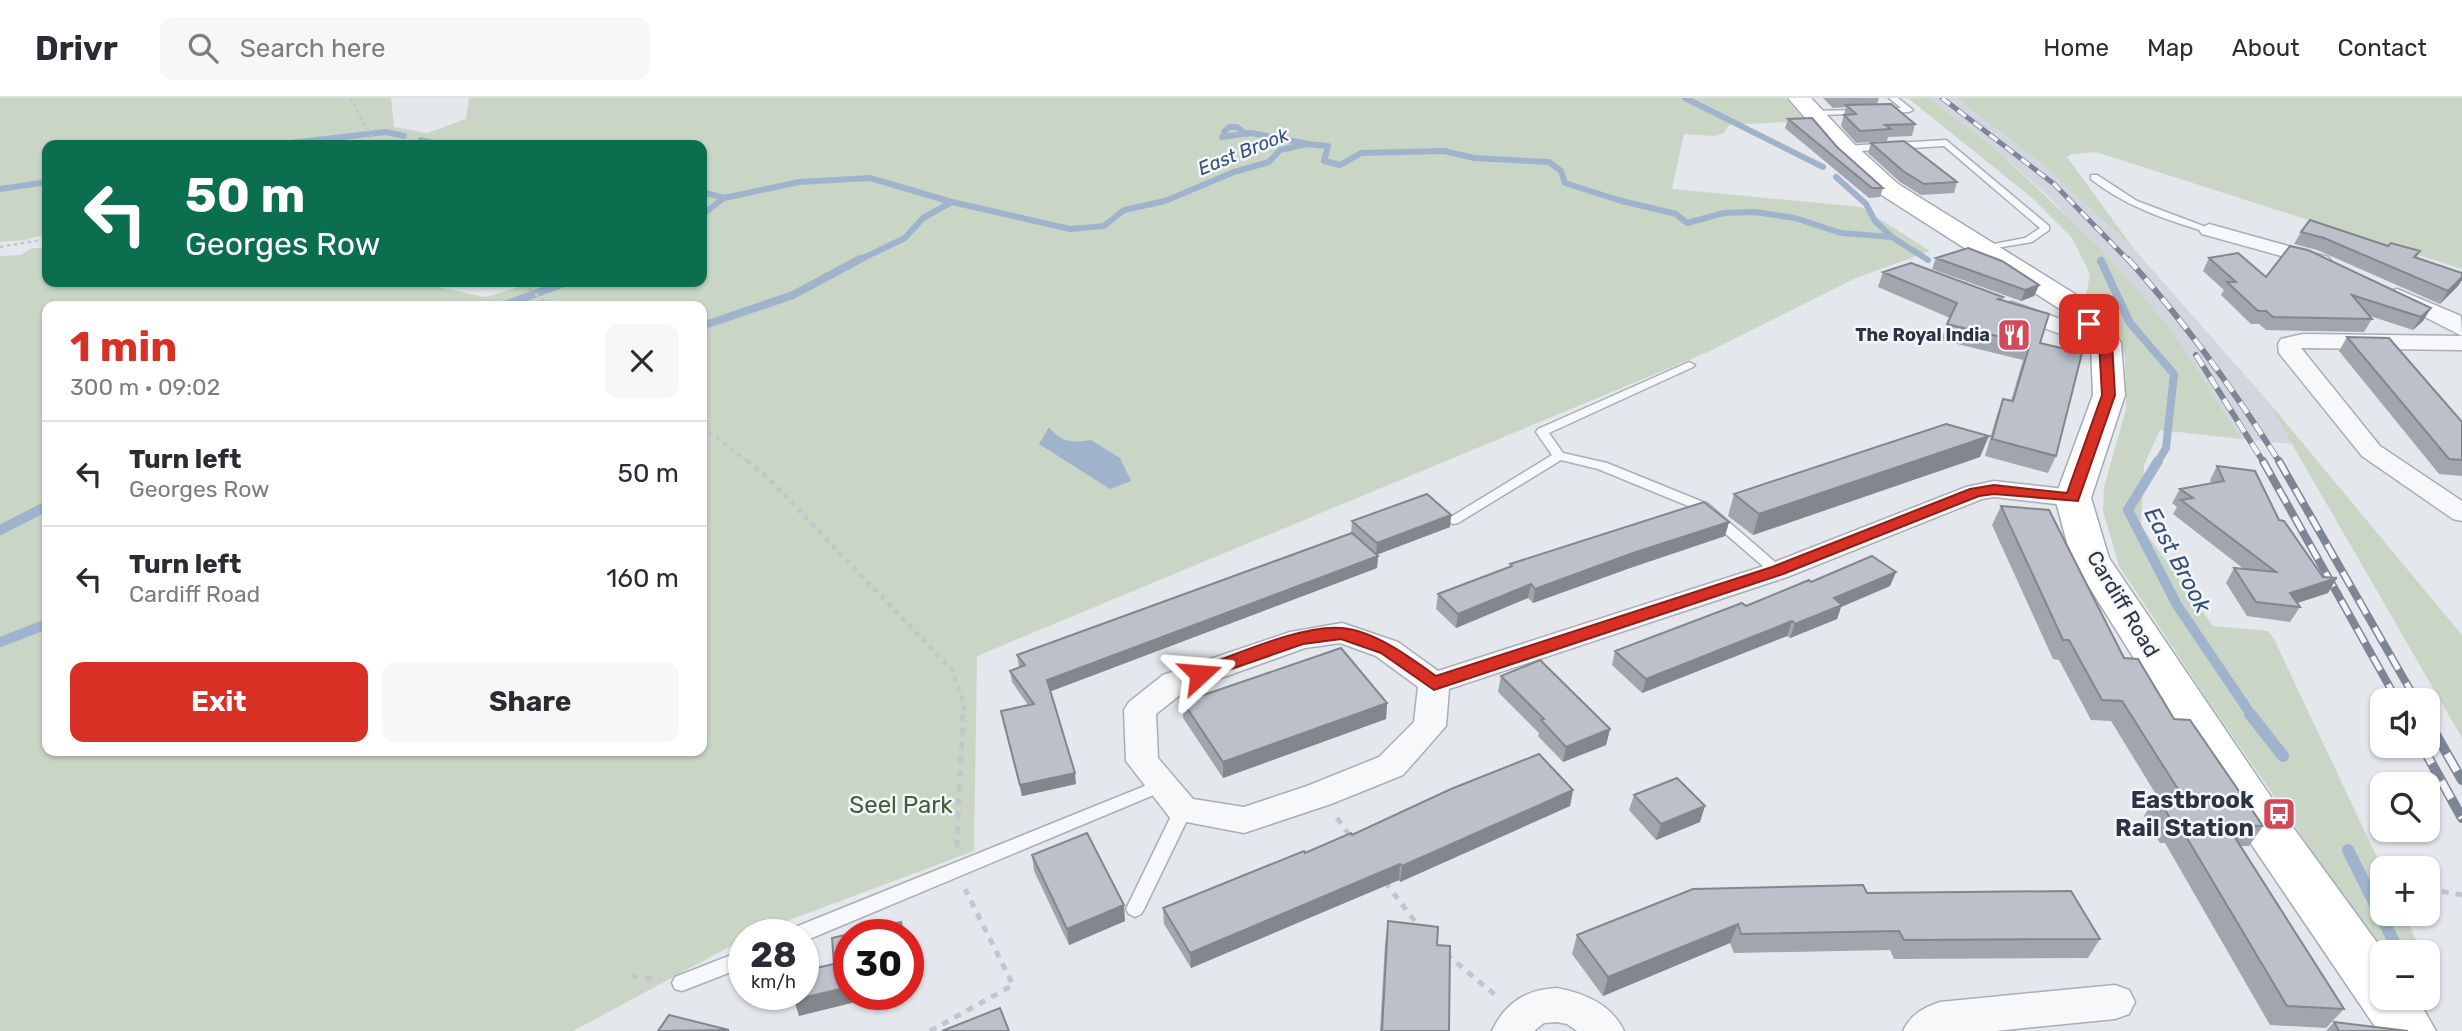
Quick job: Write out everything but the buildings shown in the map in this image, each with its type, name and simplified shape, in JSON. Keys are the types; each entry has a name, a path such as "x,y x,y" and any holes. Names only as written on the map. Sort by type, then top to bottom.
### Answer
{"main road":[{"path":"1805,106 1845,149 1889,188 2073,306 2106,342 2109,395 2073,498"},
{"name":"Cardiff Road","path":"2073,498 2090,558 2256,813 2370,975"},
{"path":"2394,1010 2409,1031"}],"street":[{"path":"2209,230 2309,256 2345,272"},
{"path":"2230,258 2270,251 2309,256"},
{"path":"2381,288 2453,321 2462,329"},
{"path":"1997,302 2106,342"},
{"path":"2462,343 2303,341 2289,344 2290,353 2371,451 2462,513"},
{"path":"1434,683 1777,570 1975,493 1994,489 2073,498"},
{"path":"1342,633 1387,649 1434,683 1430,726 1391,766 1319,795 1244,820 1183,810 1142,761 1140,710 1174,683 1301,639 1342,633"},
{"path":"1923,1031 1940,1019 2115,1002"},
{"path":"1517,1024 1537,1007 1553,1004 1583,1012 1604,1031"}],"lane":[{"path":"1805,106 1909,110 1893,98"},
{"path":"1845,149 1946,143 2046,228 2028,240 1982,249"},
{"path":"2094,177 2108,190 2156,212 2209,230"},
{"path":"1689,365 1542,432 1559,456 1602,467 1703,507 1777,570"},
{"path":"1452,520 1559,456"},
{"path":"819,926 1162,785"},
{"path":"1135,909 1183,810"},
{"path":"682,983 728,964"}],"path":[{"path":"349,98 373,140"},
{"path":"0,247 20,246 42,240"},
{"path":"527,287 544,301"},
{"path":"707,430 767,477 951,669"},
{"path":"1319,795 1353,839"},
{"path":"1378,872 1428,939"},
{"path":"2440,891 2462,895"},
{"path":"1438,947 1517,1024"}],"shaded area":[{"path":"1929,98 1956,98 2045,166 2134,249 2266,399 2292,444 2241,439 2173,332 2052,200 1996,149"}],"green space":[{"name":"Seel Park","path":"0,98 391,98 394,127 427,133 466,119 469,98 1785,98 1806,121 1729,125 1724,133 1715,136 1684,134 1672,189 1861,207 1930,251 1856,278 1708,352 977,656 974,851 792,919 728,919 728,948 573,1031 0,1031 0,256 21,255 32,248 42,248 42,287 438,287 485,297 519,287 707,287 707,140 42,140 42,235 0,242"},
{"path":"1908,98 1929,98 1996,149 2100,248 2173,332 2241,439 2160,430 2144,465 2141,526 2213,626 2268,631 2274,639 2376,856 2370,856 2370,926 2410,926 2416,940 2374,940 2209,702 2119,566 2103,511 2104,487 2126,409 2125,355 2115,332 2085,302 2090,274 2072,238 2032,198"},
{"path":"1956,98 2462,98 2462,269 2096,152 2072,154 2067,157 2134,249 2045,166"},
{"path":"2266,399 2462,635 2462,738 2440,700 2440,688 2433,688"}],"water":[{"path":"1049,427 1063,439 1091,440 1120,458 1131,481 1110,489 1039,444"}],"waterway":[{"name":"East Brook","path":"1685,98 1823,167"},
{"path":"1224,132 1229,127 1237,127 1246,134"},
{"path":"316,140 386,132 404,136"},
{"path":"1222,137 1246,134"},
{"path":"1246,134 1304,143"},
{"name":"East Brook","path":"952,202 1070,229 1104,226 1124,210 1165,201 1234,172 1269,162 1280,150 1307,144 1328,146 1324,161 1340,165 1361,153 1444,151 1474,158 1549,162 1561,171 1565,183 1618,200 1676,214 1687,223 1724,213 1755,212 1795,218 1841,233 1892,237"},
{"path":"1836,177 1866,204 1875,221 1892,237"},
{"name":"East Brook","path":"724,198 799,182 870,178 952,202"},
{"path":"0,189 42,183"},
{"name":"East Brook","path":"707,193 724,198"},
{"path":"707,211 724,198"},
{"path":"857,261 905,238 923,218 952,202"},
{"name":"East Brook","path":"1892,237 1928,260"},
{"path":"707,324 793,295 860,259"},
{"name":"East Brook","path":"2101,261 2130,323 2174,374 2166,448 2157,463"},
{"path":"516,301 553,287"},
{"name":"East Brook","path":"2158,461 2128,510 2177,605 2252,716"},
{"path":"0,530 42,509"},
{"path":"0,642 42,626"},
{"name":"East Brook","path":"2250,714 2283,756"},
{"name":"East Brook","path":"2348,850 2393,940"}],"railway":[{"path":"1942,98 2054,184 2129,261"},
{"path":"2128,259 2208,357 2280,463"},
{"path":"2196,355 2264,463"},
{"path":"2263,461 2390,688"},
{"path":"2279,461 2409,688"},
{"path":"2440,742 2462,780"},
{"path":"2429,758 2462,818"}],"place":[{"name":"The Royal India","path":"2014,335"},
{"name":"Eastbrook Rail Station","path":"2279,814"}],"route":[{"path":"1200,674 1301,639 1342,633 1387,649 1434,683 1777,570 1975,493 1994,489 2073,498 2109,395 2106,342 2089,324"}]}
